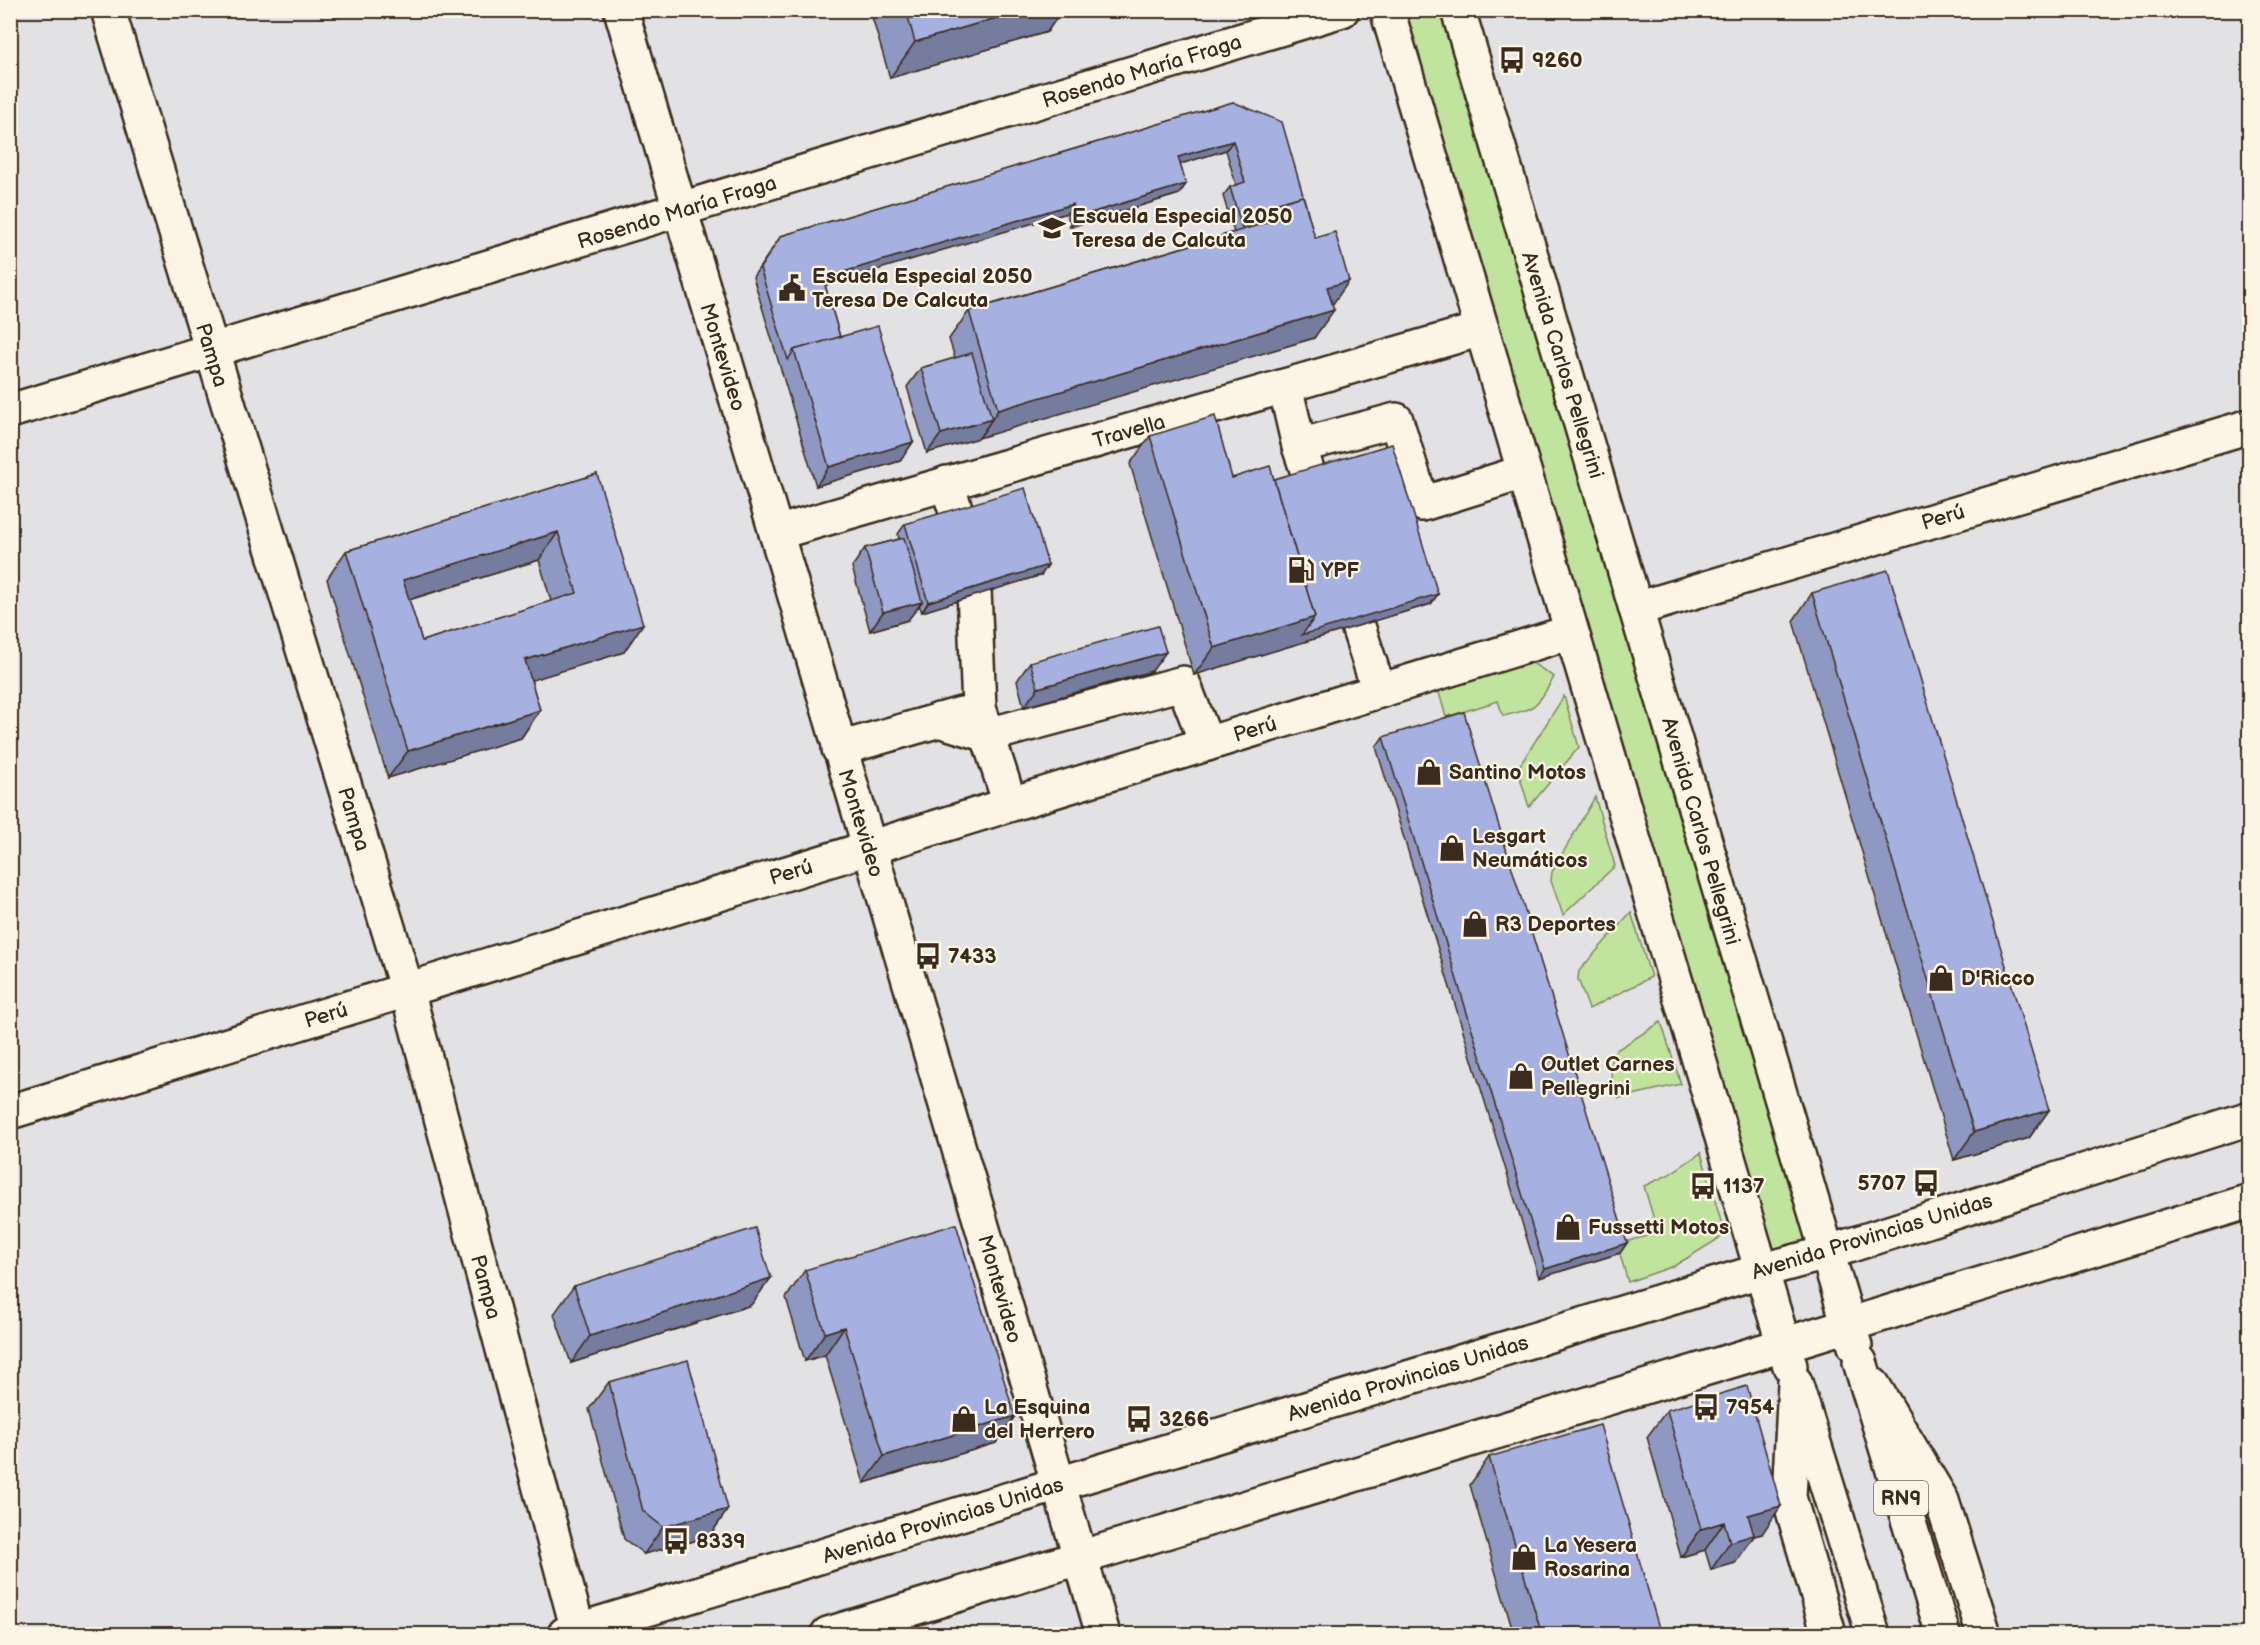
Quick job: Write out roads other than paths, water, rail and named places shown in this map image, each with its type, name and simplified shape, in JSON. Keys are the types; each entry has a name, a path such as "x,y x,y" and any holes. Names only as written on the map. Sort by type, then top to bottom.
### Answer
{"main road":[{"name":"Pampa","path":"108,10 407,990 574,1633"},
{"name":"Montevideo","path":"621,10 1103,1635"},
{"name":"Rosendo María Fraga","path":"10,411 1342,10"},
{"path":"1387,10 1760,1271 1873,1635"},
{"name":"Avenida Carlos Pellegrini","path":"1458,10 1860,1362 1942,1501 1984,1635"},
{"name":"Travella","path":"776,533 1482,329"},
{"path":"1285,386 1299,446 1379,691"},
{"path":"1299,446 1396,420 1422,504 1524,472"},
{"name":"Perú","path":"1636,609 2250,426"},
{"path":"948,483 973,566 984,722 1010,804"},
{"name":"Perú","path":"10,1112 1571,632"},
{"path":"839,749 939,720 984,722 1183,683 1207,744"},
{"name":"Avenida Provincias Unidas","path":"574,1633 1826,1252 2250,1118"},
{"path":"828,1635 1783,1346 2250,1201"},
{"name":"RN9","path":"1860,1362 1943,1635"},
{"path":"1795,1382 1789,1497 1829,1635"}],"place":[{"name":"9260","path":"1512,60"},
{"name":"Escuela Especial 2050 Teresa de Calcuta","path":"1052,228"},
{"name":"Escuela Especial 2050 Teresa De Calcuta","path":"792,288"},
{"name":"YPF","path":"1301,570"},
{"name":"Santino Motos","path":"1429,772"},
{"name":"Lesgart Neumáticos","path":"1452,848"},
{"name":"R3 Deportes","path":"1475,924"},
{"name":"7433","path":"928,956"},
{"name":"D'Ricco","path":"1941,978"},
{"name":"Outlet Carnes Pellegrini","path":"1521,1076"},
{"name":"5707","path":"1926,1183"},
{"name":"1137","path":"1703,1186"},
{"name":"Fussetti Motos","path":"1568,1227"},
{"name":"7954","path":"1706,1407"},
{"name":"La Esquina del Herrero","path":"964,1419"},
{"name":"3266","path":"1139,1419"},
{"name":"8339","path":"676,1541"},
{"name":"La Yesera Rosarina","path":"1524,1557"}]}
